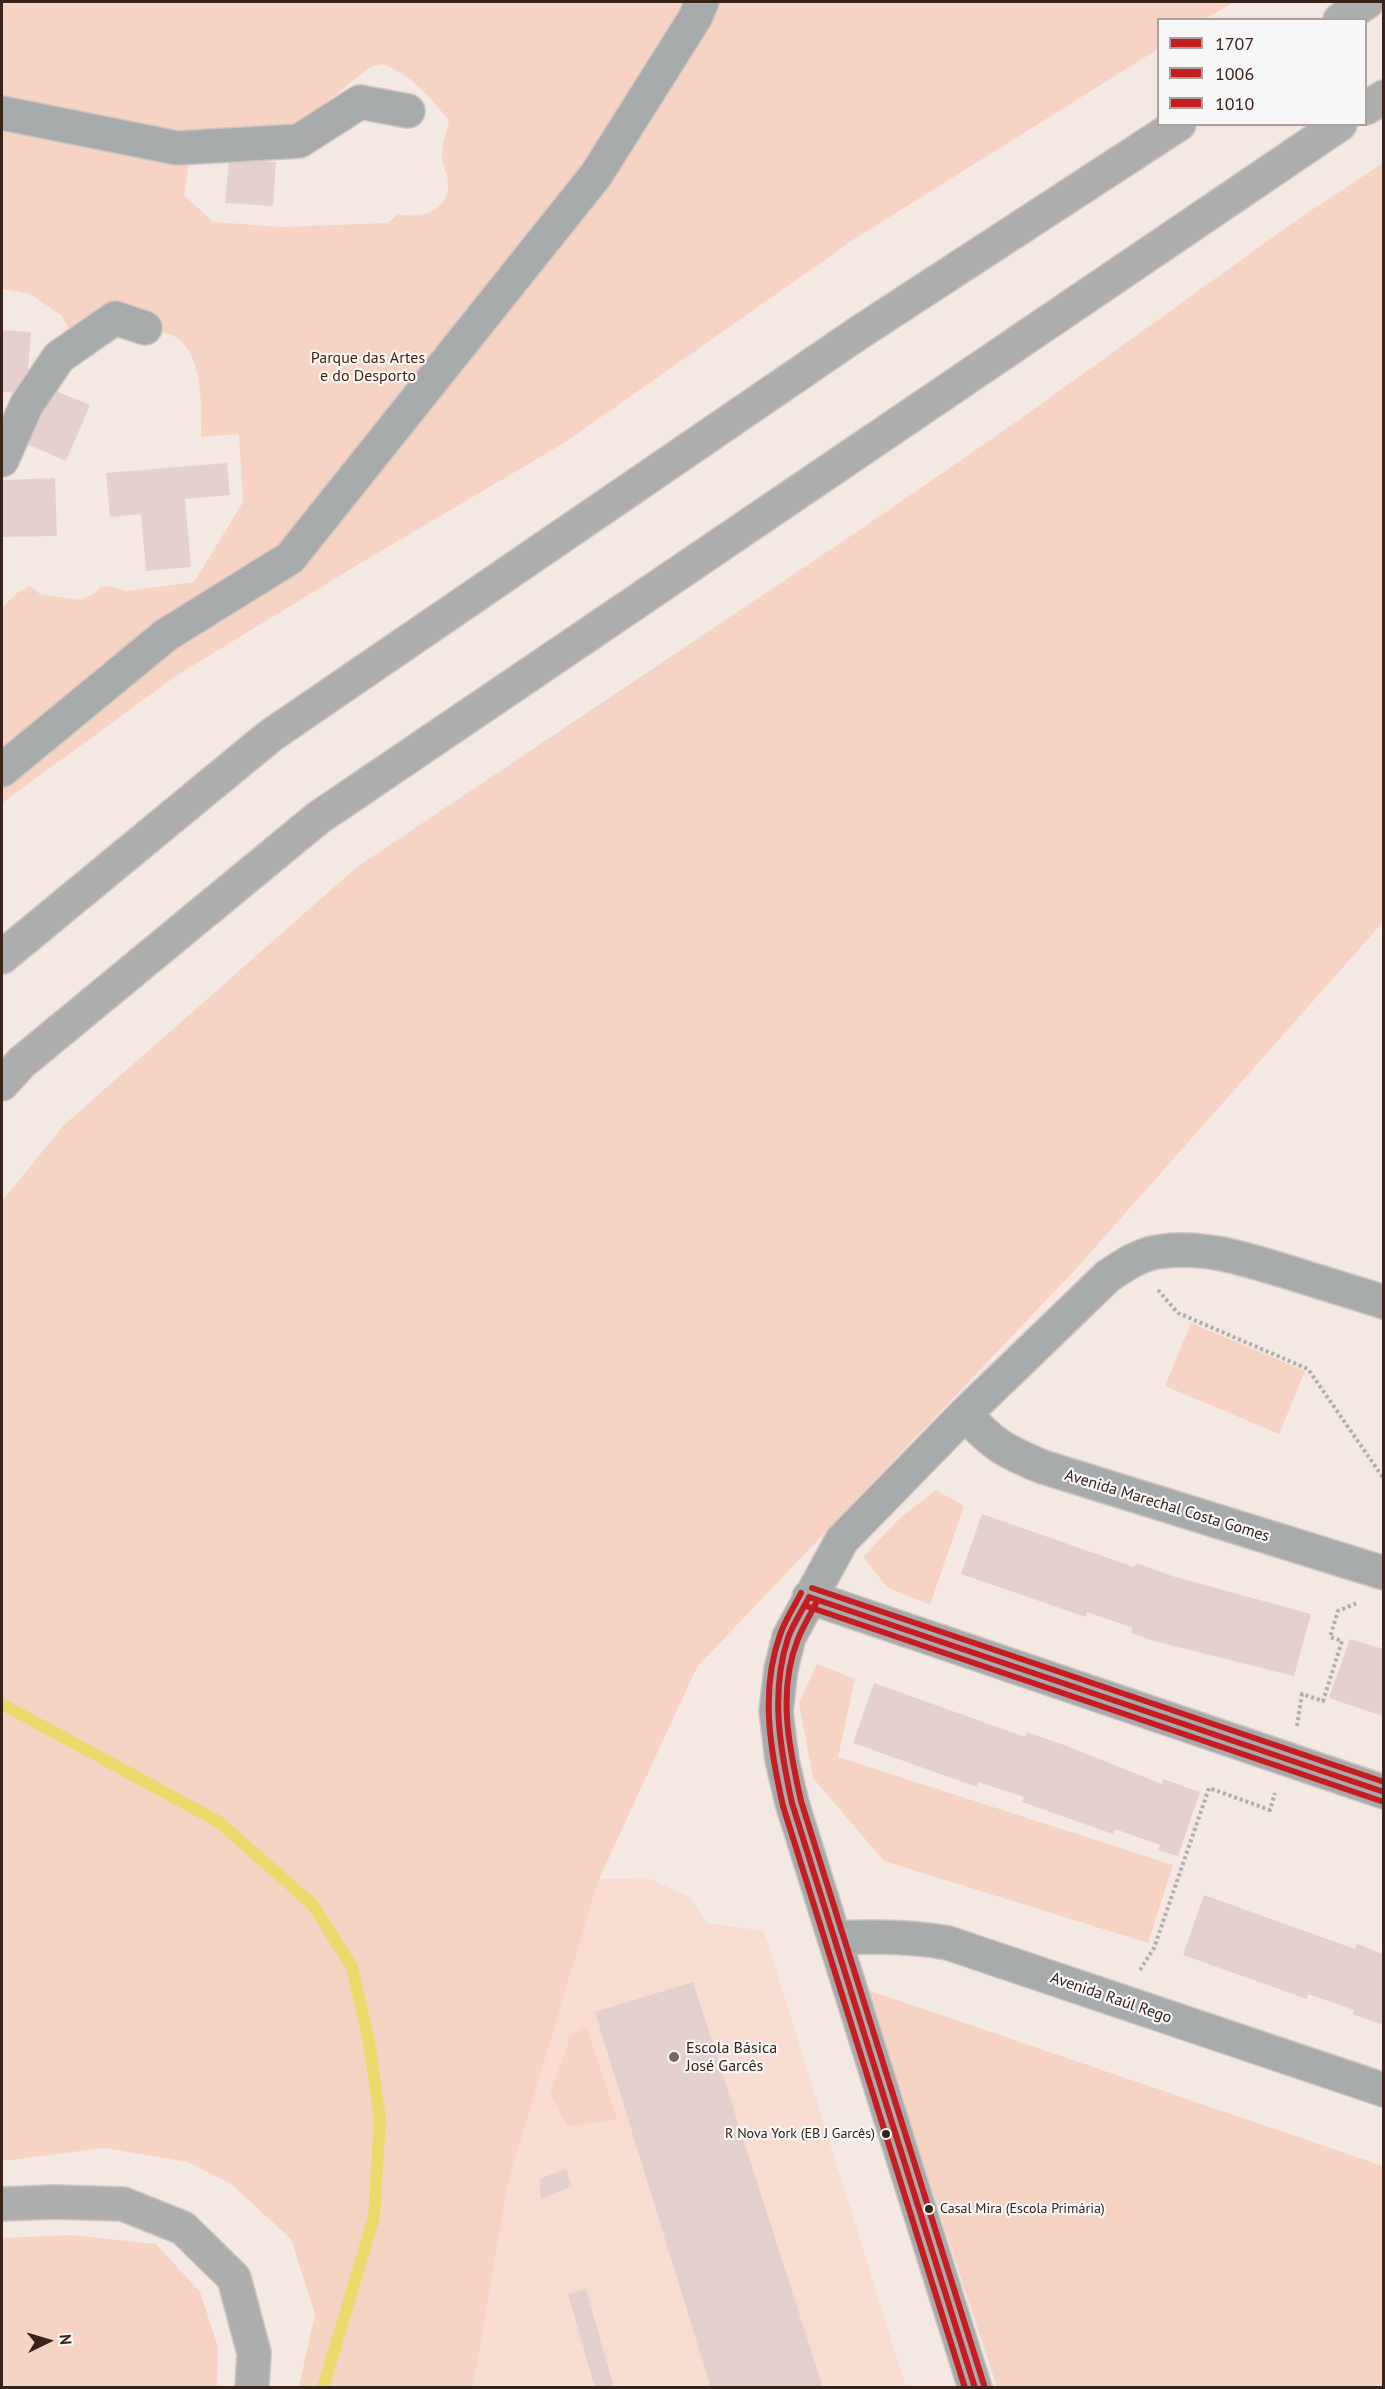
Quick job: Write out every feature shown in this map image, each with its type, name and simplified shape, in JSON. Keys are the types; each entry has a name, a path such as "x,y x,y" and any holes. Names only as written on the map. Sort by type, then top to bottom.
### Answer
{"highway":[{"path":"1343,18 1367,2"},
{"path":"1367,107 1383,97"},
{"path":"2,957 270,736 857,334 1176,126"},
{"path":"2,1084 22,1062 318,818 1337,126"},
{"path":"2,2204 54,2202 123,2204 183,2228 234,2278 254,2353 252,2388"}],"street":[{"path":"2,770 166,635 290,558 596,175 695,18 702,2"},
{"path":"2,113 177,148 299,141 360,102 408,111"},
{"path":"9,462 27,404 59,357 115,318 145,328"},
{"path":"975,2388 792,1803 782,1760 776,1711 781,1669 789,1637 842,1540 965,1414 1108,1276 1132,1260 1155,1252 1182,1249 1213,1251 1383,1302"},
{"name":"Avenida Marechal Costa Gomes","path":"965,1414 985,1436 1010,1454 1043,1467 1383,1573"},
{"path":"809,1598 1383,1792"},
{"name":"Avenida Raúl Rego","path":"834,1938 915,1937 948,1943 1383,2090"}],"path":[{"path":"1132,1260 1178,1312 1308,1369 1383,1479"},
{"path":"1302,1694 1323,1701 1342,1641 1330,1637 1338,1611"},
{"path":"1154,1948 1182,1865"}],"shaded area":[{"name":"Escola Básica José Garcês","path":"648,1878 689,1897 707,1923 764,1931 906,2387 473,2388 508,2183 599,1879"}],"green space":[{"name":"Parque das Artes e do Desporto","path":"2,2 1234,2 1207,18 1157,18 1157,50 856,238 564,443 359,564 176,676 2,803 2,608 17,593 30,586 40,594 79,600 92,595 101,587 109,586 127,591 194,582 243,502 239,434 201,437 200,387 191,354 181,341 168,334 150,332 83,347 73,338 62,316 30,294 2,289","holes":["382,64 402,74 419,87 449,120 442,152 448,180 447,193 444,201 432,211 415,215 398,214 388,223 282,227 213,222 184,195 193,139 270,135 307,118 370,67"]},
{"path":"1383,163 1383,922 1075,1270 697,1667 599,1879 508,2183 473,2387 299,2387 315,2314 291,2239 231,2184 188,2162 104,2148 2,2161 2,1201 64,1125 357,867 864,527 1009,427 1301,217"},
{"path":"1191,1323 1305,1371 1279,1434 1165,1386"},
{"path":"936,1490 964,1506 930,1605 887,1587 863,1557 901,1517"},
{"path":"817,1664 855,1679 838,1757 1173,1865 1148,1943 884,1861 813,1778 799,1703"},
{"path":"865,1989 1383,2166 1383,2387 997,2387"},
{"path":"586,2026 617,2120 567,2126 550,2093 571,2035"},
{"path":"72,2235 156,2244 200,2292 218,2347 217,2387 2,2387 2,2238"}],"building":[{"path":"229,159 276,162 273,206 225,203"},
{"path":"2,330 31,332 26,393 2,392"},
{"path":"46,387 90,405 66,461 22,442"},
{"path":"227,463 230,495 185,499 191,567 146,571 141,514 110,517 106,473"},
{"path":"55,478 57,536 2,537 2,480"},
{"path":"982,1514 1134,1567 1136,1563 1172,1576 1311,1614 1294,1676 1150,1640 1131,1633 1133,1628 1087,1612 1086,1617 961,1574"},
{"path":"1350,1639 1383,1649 1383,1716 1329,1698"},
{"path":"874,1683 1025,1737 1027,1732 1162,1784 1163,1779 1200,1792 1178,1856 1158,1850 1160,1845 1115,1829 1113,1834 1022,1802 1024,1797 978,1782 977,1787 853,1743"},
{"path":"1204,1895 1355,1949 1357,1944 1383,1954 1383,2025 1352,2014 1354,2010 1308,1994 1307,1999 1183,1955"},
{"path":"693,1982 823,2388 711,2388 595,2012"},
{"path":"566,2169 572,2186 541,2199 539,2179"},
{"path":"586,2289 614,2388 595,2388 568,2294"}],"waterway":[{"path":"2,1704 219,1822 313,1905 352,1967 369,2042 380,2119 374,2217 323,2388"}],"transit line":[{"name":"1010","path":"812,1588 1384,1782"},
{"name":"1006","path":"801,1593 780,1635 770,1677 769,1720 778,1785 965,2388"},
{"name":"1707","path":"809,1597 788,1638 779,1679 781,1741 792,1803 975,2388"},
{"name":"1707","path":"809,1597 1384,1792"},
{"name":"1010","path":"817,1601 798,1639 788,1679 789,1740 801,1801 984,2385"},
{"name":"1006","path":"806,1606 1381,1801"}],"place":[{"name":"Escola Básica José Garcês","path":"674,2057"},
{"name":"R Nova York (EB J Garcês)","path":"886,2134"},
{"name":"Casal Mira (Escola Primária)","path":"929,2209"}]}
